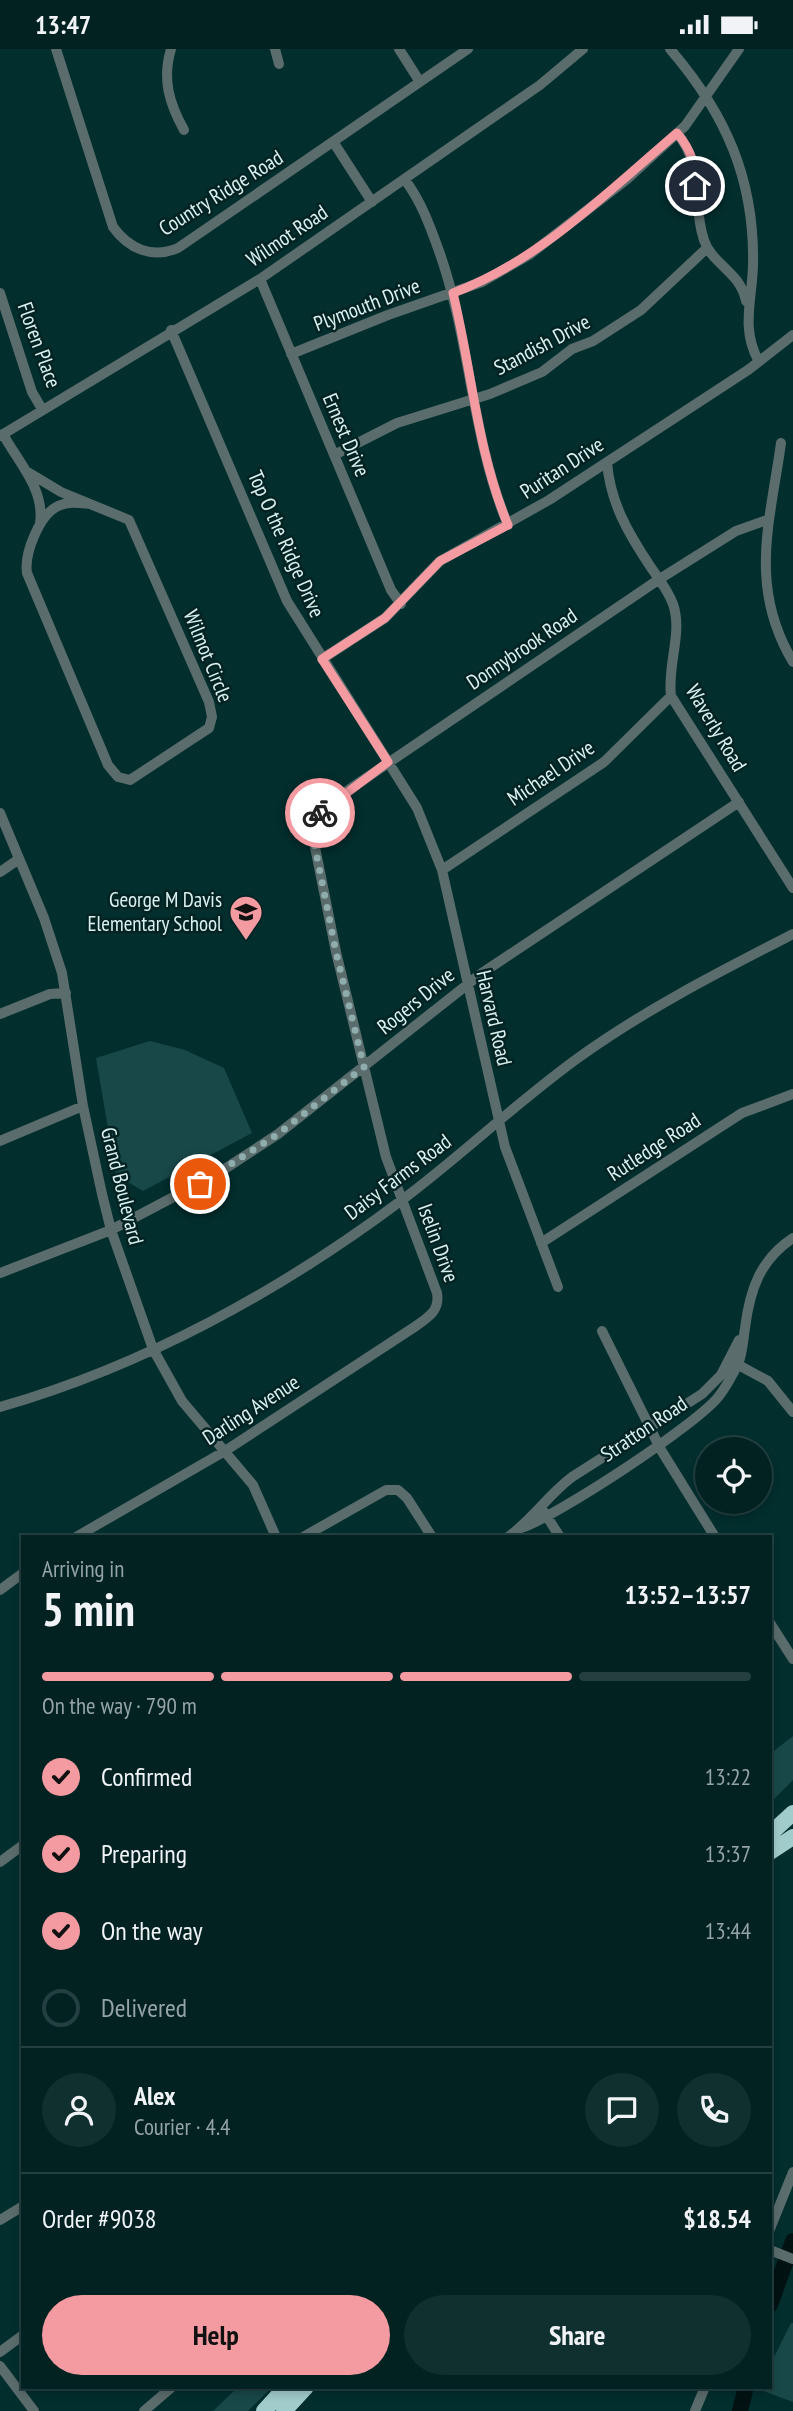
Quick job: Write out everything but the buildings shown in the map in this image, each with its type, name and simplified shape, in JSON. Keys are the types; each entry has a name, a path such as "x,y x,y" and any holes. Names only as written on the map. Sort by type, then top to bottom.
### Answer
{"highway":[{"path":"772,1832 793,1813"},
{"path":"772,1833 793,1819"},
{"path":"772,1851 793,1837"},
{"path":"264,2411 284,2389"},
{"path":"284,2411 304,2389"}],"street":[{"name":"Country Ridge Road","path":"56,49 113,227 125,241 142,251 160,253 178,247 468,49"},
{"path":"171,49 166,66 167,89 174,112 184,130"},
{"path":"275,49 279,64"},
{"path":"399,49 420,82"},
{"name":"Wilmot Road","path":"2,435 171,330 260,279 540,85 583,49"},
{"path":"670,49 723,122 752,213 749,340 758,360"},
{"name":"Plymouth Drive","path":"291,355 482,282 529,255 626,180 677,133 739,49"},
{"path":"677,133 694,161 696,206 707,248 736,275 748,306"},
{"path":"334,142 372,202"},
{"path":"405,180 416,194 432,230 453,293 488,470 508,525"},
{"name":"Standish Drive","path":"334,455 397,423 517,384 542,372 572,349 593,341 641,310 707,248"},
{"name":"Ernest Drive","path":"260,279 391,590 401,604"},
{"name":"Floren Place","path":"0,293 32,391 42,409"},
{"name":"Top O the Ridge Drive","path":"171,330 287,601 388,762"},
{"name":"Puritan Drive","path":"322,659 401,604 440,561 508,525 607,462 737,378 793,335"},
{"name":"Wilmot Circle","path":"2,435 26,471 40,505 39,528 26,562 27,573 108,765 118,778 130,781 204,732 211,723 212,711 132,524 124,516 90,504 26,471"},
{"path":"781,443 765,538 769,599 776,627 793,662"},
{"name":"Waverly Road","path":"607,462 620,517 672,602 676,622 669,676 671,696 701,748 739,802 793,888"},
{"name":"Wilmot Circle","path":"39,528 59,505 73,502 90,504"},
{"name":"Donnybrook Road","path":"313,828 323,809 388,762 659,580 736,531 767,520"},
{"name":"Michael Drive","path":"442,870 604,762 671,696"},
{"name":"Harvard Road","path":"388,762 417,808 442,870 498,1121 516,1184 558,1287"},
{"name":"Rogers Drive","path":"0,1273 111,1230 227,1168 278,1134 466,986 739,802"},
{"name":"Grand Boulevard","path":"0,813 44,918 66,993 83,1106 111,1230 153,1349 182,1401 253,1485 275,1535"},
{"name":"Iselin Drive","path":"313,828 336,952 386,1157 437,1293 438,1305"},
{"path":"0,872 19,859"},
{"name":"Daisy Farms Road","path":"0,1407 110,1368 153,1349 219,1317 336,1248 402,1200 580,1056 646,1013 793,934"},
{"path":"0,1014 50,994 66,993"},
{"name":"Rutledge Road","path":"541,1243 742,1113 793,1094"},
{"path":"0,1141 83,1106"},
{"name":"Stratton Road","path":"511,1535 544,1511 658,1445 698,1417 720,1396 734,1363 753,1286 763,1266 793,1238"},
{"name":"Darling Avenue","path":"79,1535 225,1451 416,1326 434,1312 438,1305"},
{"path":"603,1331 658,1445 714,1535"},
{"path":"734,1363 768,1381 793,1412"},
{"name":"Stratton Road","path":"544,1511 555,1490 702,1394 734,1363"},
{"path":"307,1535 386,1490 398,1490 407,1498 431,1535"},
{"path":"544,1511 559,1535"},
{"path":"0,1590 21,1574"},
{"path":"772,1626 793,1659"},
{"path":"0,1862 21,1846"},
{"path":"772,2224 793,2172"},
{"path":"0,2220 21,2207"},
{"path":"774,2252 793,2259"},
{"path":"0,2352 21,2336"},
{"path":"0,2365 34,2411"},
{"path":"144,2411 170,2389"},
{"path":"695,2411 704,2389"}],"shaded area":[{"path":"150,1041 185,1050 224,1068 252,1133 143,1191 116,1175 96,1058"},
{"path":"793,1736 793,1780 772,1801 772,1752"},
{"path":"793,2323 793,2402 758,2389 772,2389 772,2361"},
{"path":"236,2389 270,2389 248,2411 213,2411"}],"waterway":[{"path":"772,2299 793,2241"},
{"path":"740,2411 746,2389"}],"way so far":[{"path":"200,1184 278,1134 364,1067 336,952 313,837 315,820 320,813"}],"place":[{"name":"George M Davis Elementary School","path":"246,942"}],"route":[{"path":"320,813 388,762 322,659 385,618 440,561 508,525 488,470 468,354 453,293 482,282 529,255 626,180 677,133 691,152 695,168 695,186"}]}
